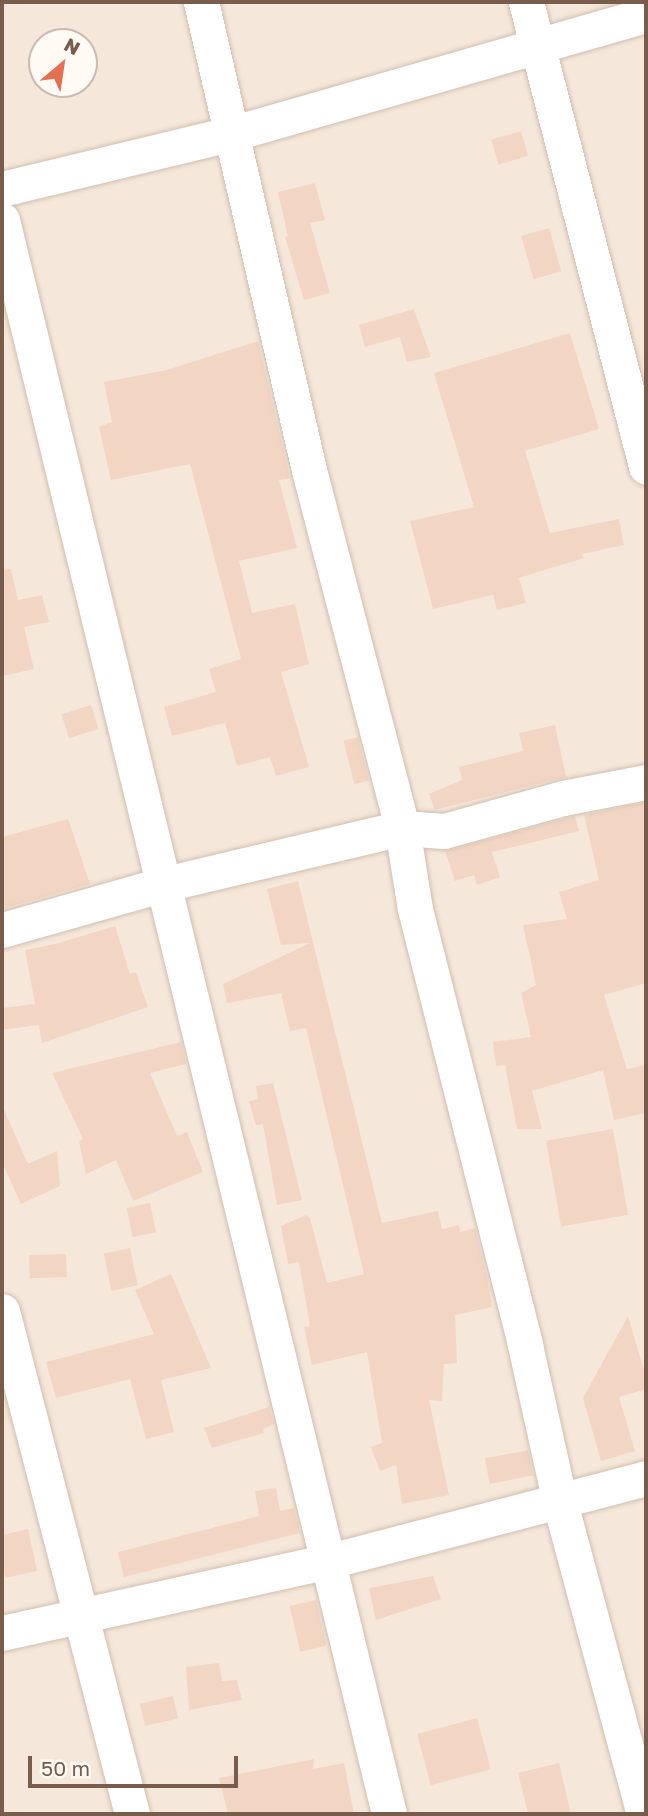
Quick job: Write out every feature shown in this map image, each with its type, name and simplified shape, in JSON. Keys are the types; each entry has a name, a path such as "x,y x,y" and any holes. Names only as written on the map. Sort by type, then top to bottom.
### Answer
{"street":[{"path":"201,2 309,470 402,828 415,909 526,1345 560,1503 643,1814"},
{"path":"526,2 646,467"},
{"path":"2,189 233,133 537,43 646,15"},
{"path":"2,220 389,1814"},
{"path":"2,930 165,884 402,828 444,831 562,798 646,782"},
{"path":"2,1311 132,1814"},
{"path":"2,1633 326,1562 560,1503 646,1478"}],"shaded area":[{"path":"2,2 646,2 646,1814 2,1814"}],"building":[{"path":"521,131 528,156 498,165 491,140"},
{"path":"315,183 325,220 310,223 330,293 304,300 285,237 288,236 278,192"},
{"path":"549,228 561,271 534,279 521,236"},
{"path":"414,309 431,357 407,362 400,337 365,347 359,325"},
{"path":"570,333 599,429 525,451 550,533 619,519 624,545 582,554 584,558 519,578 526,603 497,610 493,595 433,609 410,521 474,507 434,373"},
{"path":"258,341 290,478 279,480 297,548 239,561 252,613 295,604 309,664 281,672 309,767 276,776 270,757 237,766 225,723 172,736 164,707 216,692 209,669 241,659 190,464 111,480 99,427 112,422 104,382 167,370"},
{"path":"11,569 18,600 42,595 49,622 24,627 34,669 2,676 2,570"},
{"path":"91,705 99,729 69,738 62,715"},
{"path":"555,725 566,777 435,810 429,794 462,780 459,767 523,751 519,733"},
{"path":"358,737 369,781 354,784 343,741"},
{"path":"646,802 646,983 604,995 627,1069 646,1065 646,1113 614,1120 603,1070 532,1091 542,1129 517,1129 505,1065 496,1066 493,1042 531,1037 521,993 536,985 523,925 567,919 559,892 599,880 584,815"},
{"path":"575,816 579,831 492,852 500,877 477,885 474,875 455,881 445,851"},
{"path":"68,819 90,884 5,908 2,896 2,837"},
{"path":"298,881 382,1223 438,1211 442,1229 459,1225 460,1232 475,1228 492,1307 455,1315 457,1363 444,1364 442,1401 429,1400 449,1495 402,1504 396,1465 380,1471 371,1447 382,1443 367,1352 312,1365 304,1327 310,1326 299,1262 288,1264 281,1226 306,1215 310,1218 327,1283 364,1274 306,1028 290,1031 281,993 227,1003 223,984 310,943 281,945 267,889"},
{"path":"115,926 130,974 136,972 148,1007 42,1043 39,1025 2,1030 2,1008 35,1004 25,950"},
{"path":"181,1042 186,1064 150,1073 177,1136 187,1132 203,1172 133,1201 116,1160 86,1174 79,1141 83,1139 52,1073"},
{"path":"273,1083 302,1200 277,1205 263,1124 256,1125 249,1101 258,1099 256,1086"},
{"path":"2,1105 28,1164 57,1151 60,1186 21,1204 2,1162"},
{"path":"613,1129 628,1215 561,1226 546,1141"},
{"path":"150,1203 156,1232 133,1237 127,1208"},
{"path":"130,1248 138,1285 111,1291 104,1254"},
{"path":"66,1254 67,1277 30,1278 29,1255"},
{"path":"171,1274 211,1368 161,1380 174,1432 146,1439 130,1379 56,1398 46,1362 154,1334 135,1290"},
{"path":"628,1316 646,1377 646,1389 619,1397 635,1451 601,1461 583,1398"},
{"path":"269,1407 274,1424 263,1429 264,1433 212,1448 204,1428"},
{"path":"528,1450 533,1476 490,1484 485,1458"},
{"path":"276,1488 280,1511 294,1508 300,1533 124,1577 118,1552 259,1516 255,1491"},
{"path":"28,1529 37,1571 5,1578 2,1535"},
{"path":"433,1576 441,1599 376,1620 369,1588"},
{"path":"316,1600 327,1646 300,1652 290,1606"},
{"path":"219,1663 222,1681 237,1680 242,1700 189,1710 186,1667"},
{"path":"173,1696 178,1718 145,1726 140,1704"},
{"path":"477,1718 491,1769 431,1785 417,1734"},
{"path":"314,1759 313,1769 344,1763 354,1814 228,1814 219,1778"},
{"path":"559,1763 571,1814 528,1814 518,1773"}]}
